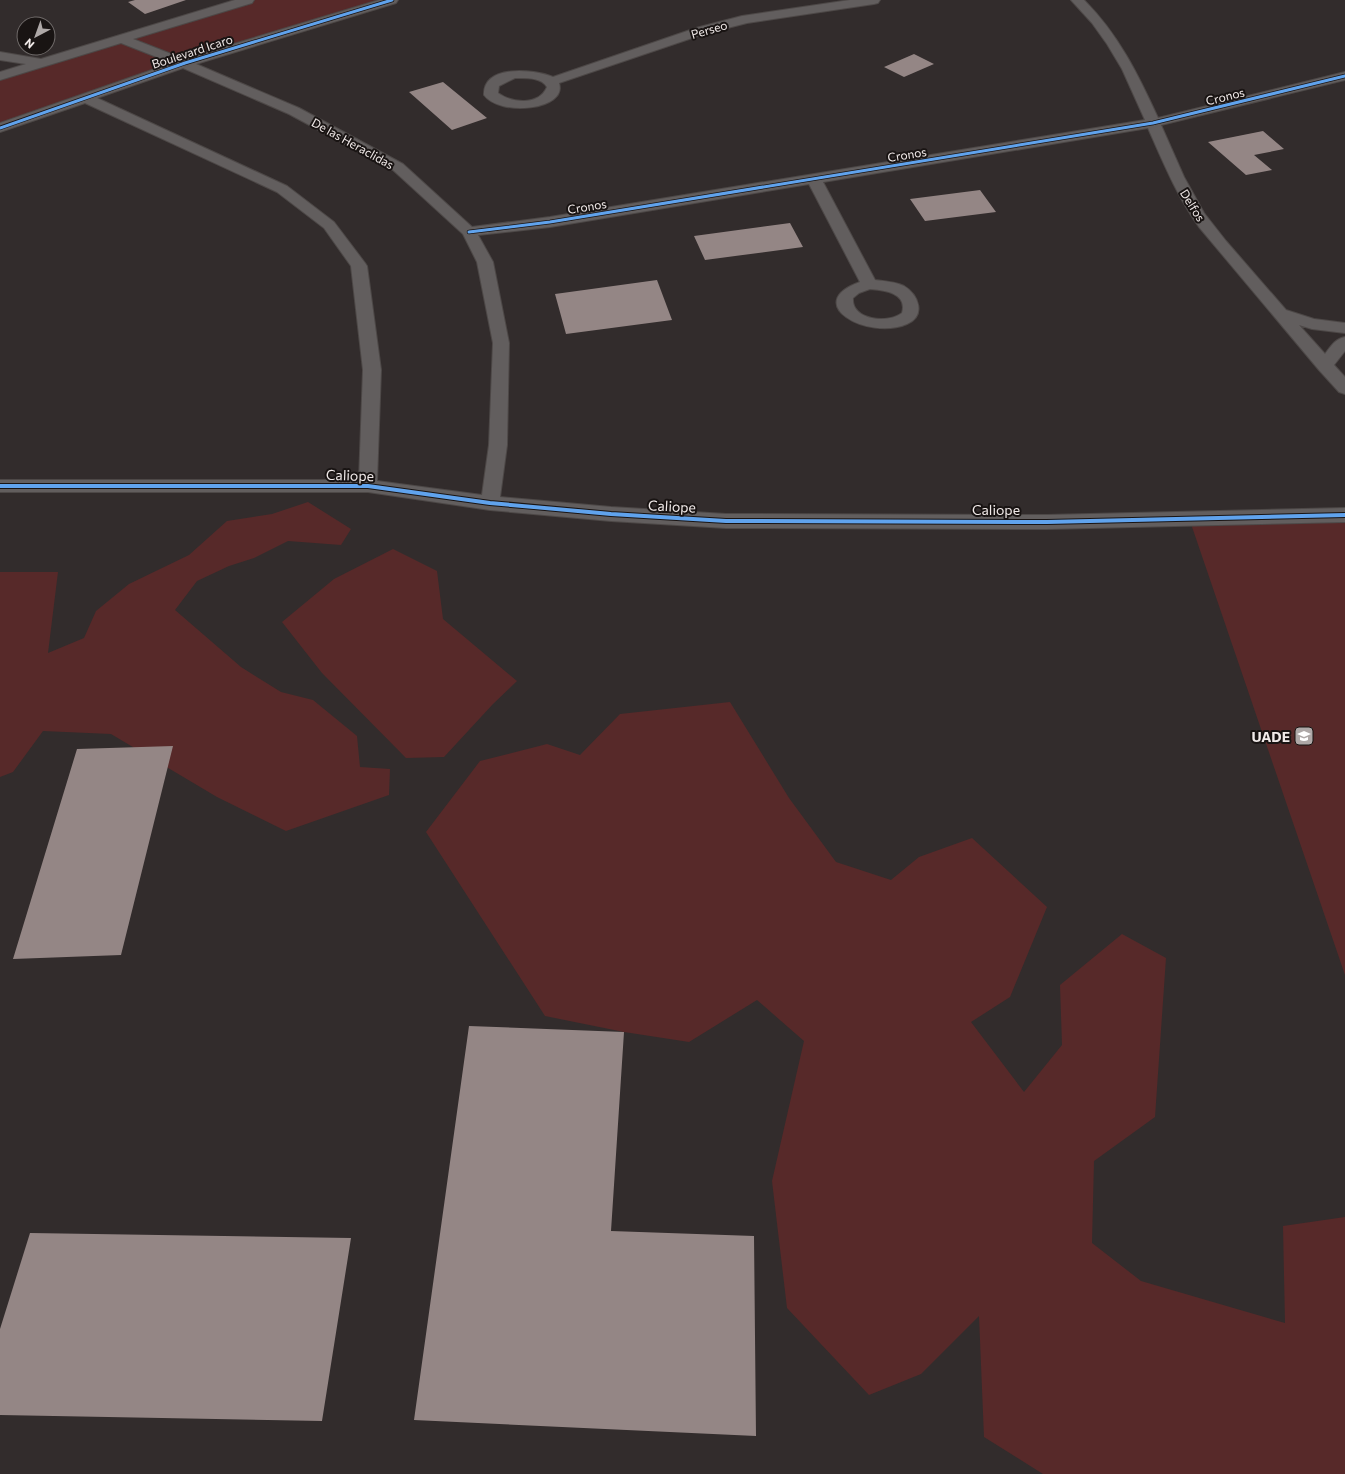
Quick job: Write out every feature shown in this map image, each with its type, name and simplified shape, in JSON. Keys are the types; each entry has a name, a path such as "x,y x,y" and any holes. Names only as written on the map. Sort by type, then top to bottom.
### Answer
{"street":[{"path":"0,76 248,0"},
{"name":"Boulevard Icaro","path":"0,128 185,63 392,0"},
{"name":"Perseo","path":"550,82 700,31 746,19 874,0"},
{"name":"Delfos","path":"1077,0 1103,28 1125,62 1190,203 1211,233 1345,388"},
{"name":"De las Heraclidas","path":"120,39 185,63 294,111 398,167 468,232 485,262 500,343 498,445 490,503"},
{"path":"0,56 42,63"},
{"name":"Cronos","path":"468,232 550,222 1153,124 1345,76"},
{"path":"86,98 282,189 329,226 359,266 372,370 368,486"},
{"path":"814,179 869,284"},
{"path":"1281,314 1312,324 1345,328"},
{"path":"1325,366 1338,348 1345,342"},
{"name":"Caliope","path":"0,486 368,486 490,503 612,514 726,521 1047,522 1345,515"}],"shaded area":[{"path":"248,0 395,0 185,63 0,128 0,76"},
{"path":"308,502 351,529 341,545 288,541 254,558 229,566 197,581 175,610 241,667 281,692 313,700 357,736 360,767 390,769 389,795 286,831 217,797 111,734 43,731 13,772 0,777 0,572 58,572 48,653 84,638 96,611 129,584 189,555 227,521 272,514"},
{"name":"UADE","path":"1345,515 1345,975 1189,518"},
{"path":"393,549 437,571 443,619 517,681 493,704 444,757 406,758 322,673 282,622 334,579"},
{"path":"730,702 789,798 836,862 891,880 919,857 972,838 1047,907 1010,997 971,1022 1024,1092 1062,1045 1060,985 1122,934 1166,958 1155,1117 1094,1161 1092,1243 1141,1281 1285,1323 1283,1226 1345,1217 1345,1474 1043,1474 984,1437 979,1316 921,1374 869,1395 787,1308 772,1181 804,1041 757,1000 689,1042 624,1032 545,1016 426,832 480,761 547,744 580,755 620,714"}],"building":[{"path":"135,0 186,0 145,14 128,2"},
{"path":"914,54 934,64 904,77 884,67"},
{"path":"443,82 487,118 452,130 409,92"},
{"path":"1263,131 1284,149 1254,155 1272,170 1246,175 1208,142"},
{"path":"980,190 996,212 925,221 910,199"},
{"path":"790,223 803,247 705,260 694,236"},
{"path":"657,280 672,320 566,334 555,294"},
{"path":"173,746 121,955 13,959 77,749"},
{"path":"469,1026 624,1032 611,1231 754,1236 756,1436 414,1420"},
{"path":"30,1233 351,1238 322,1421 0,1415 0,1329"}],"cycle path":[{"path":"0,128 185,63 392,0"},
{"path":"469,232 550,222 1153,123 1345,76"},
{"path":"0,486 368,486 490,503 611,514 726,521 1047,522 1345,515"}],"place":[{"name":"UADE","path":"1304,736"}]}
